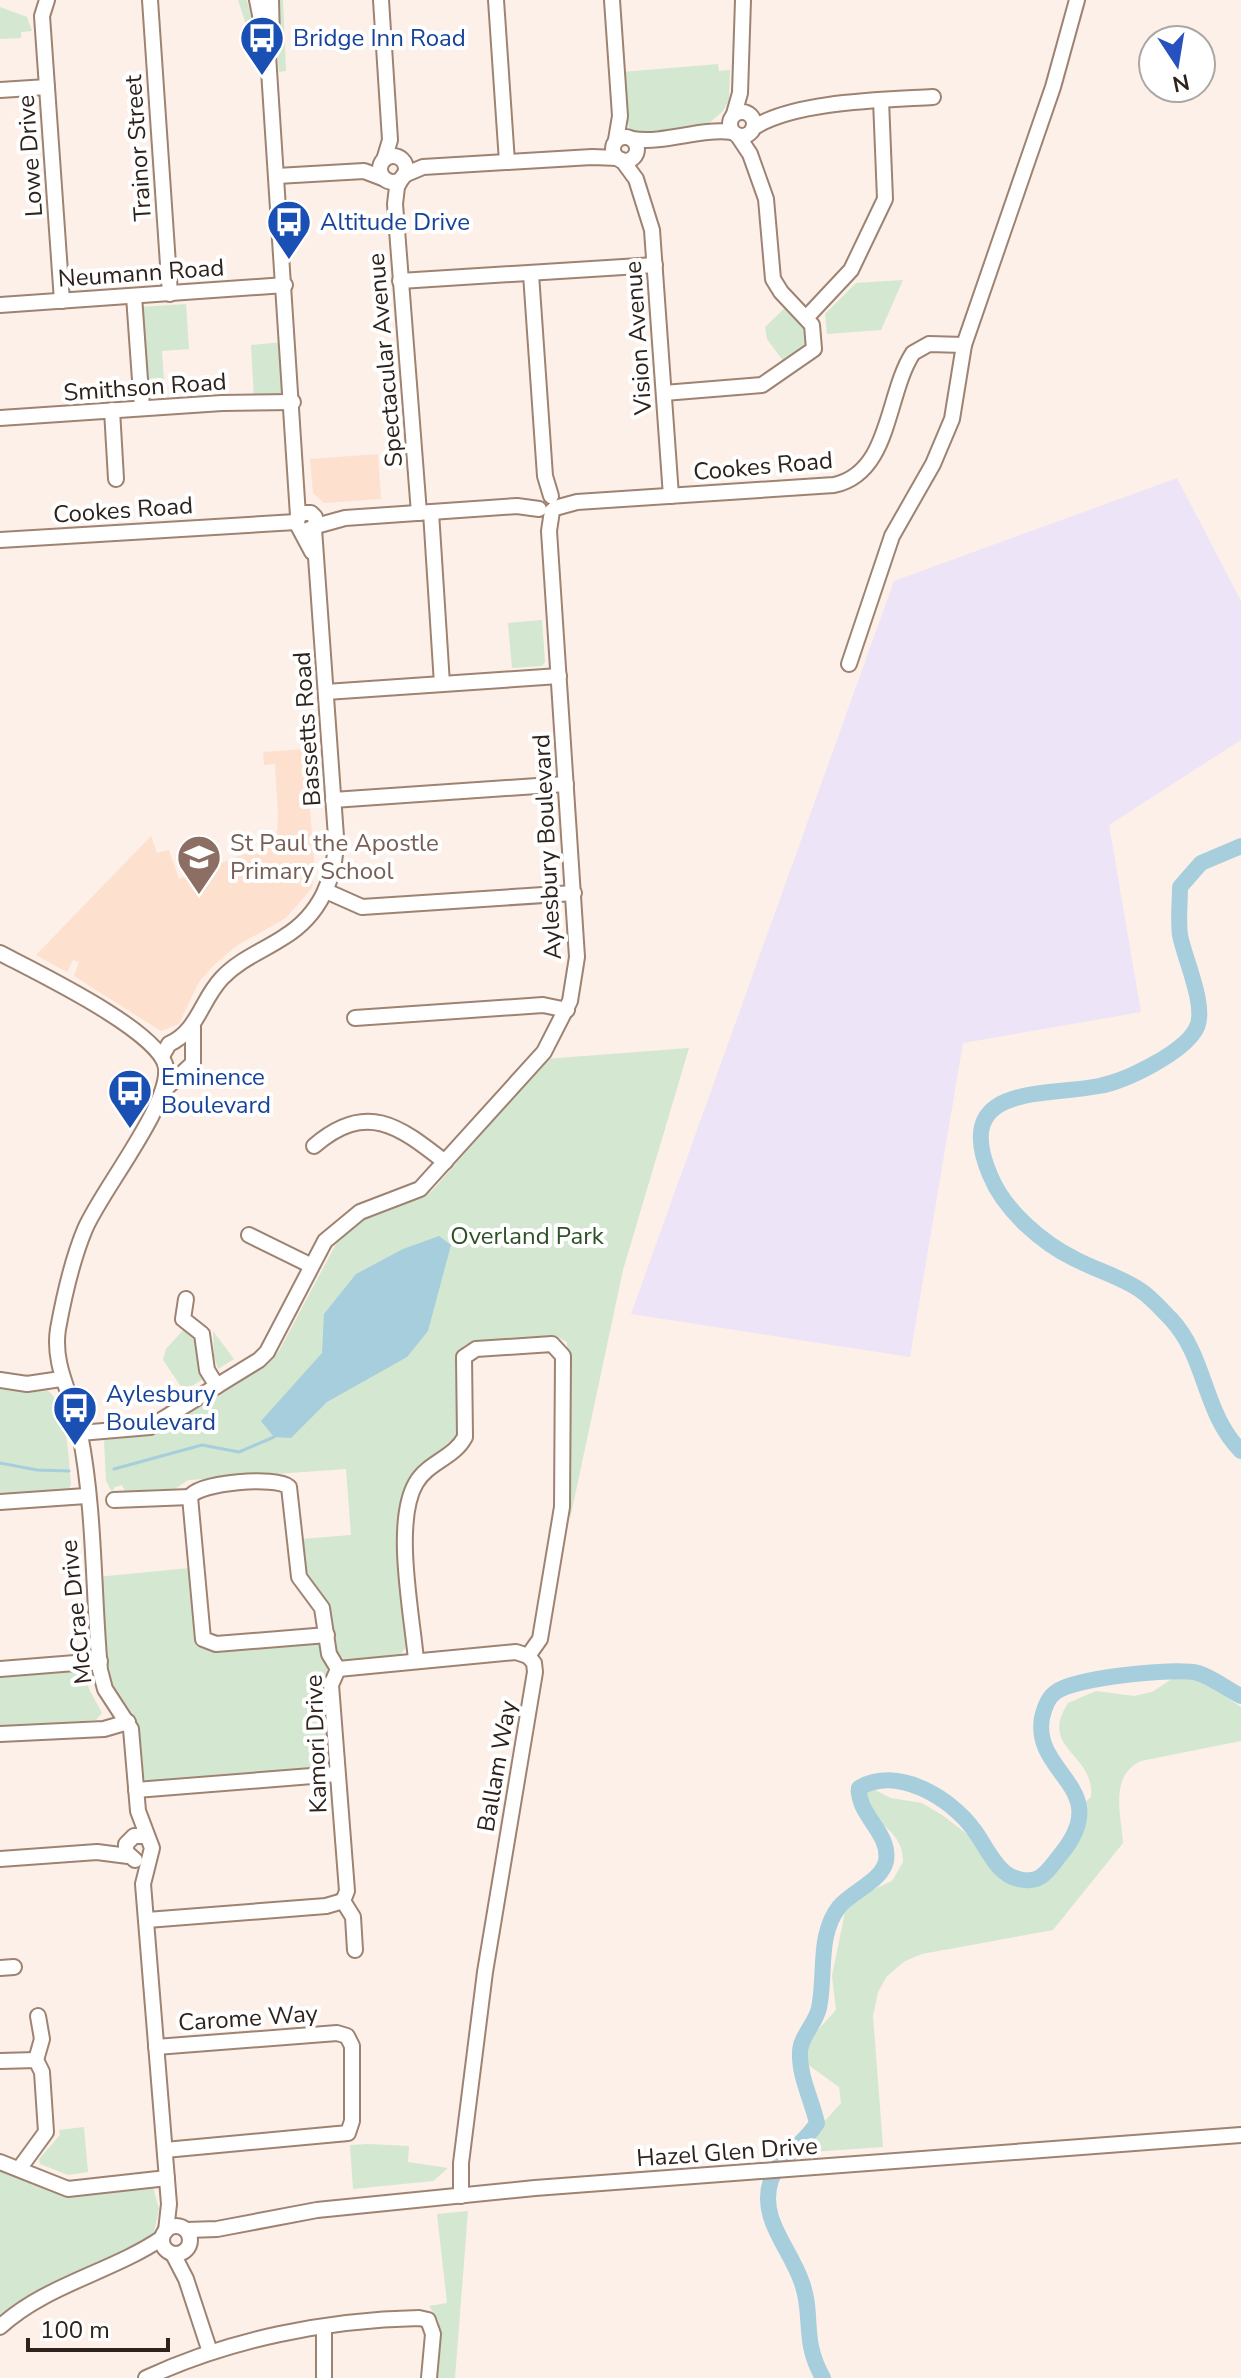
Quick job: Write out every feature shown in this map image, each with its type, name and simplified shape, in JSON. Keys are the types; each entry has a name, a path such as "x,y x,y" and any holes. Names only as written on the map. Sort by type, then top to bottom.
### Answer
{"street":[{"name":"Trainor Street","path":"150,0 170,294"},
{"name":"Bassetts Road","path":"86,1496 80,1433 61,1379 59,1328 80,1243 93,1213 161,1093 171,1056 193,1027 222,978 244,959 295,929 326,891 336,849 316,560 298,489 268,55 254,0"},
{"name":"Bassetts Road","path":"268,55 272,39 271,0"},
{"path":"277,176 364,171 397,181 402,168 390,140 381,0"},
{"path":"496,0 507,162"},
{"path":"612,0 625,148"},
{"path":"664,393 768,383 810,353 815,334 806,318 773,279 767,206 742,124 740,93 748,0"},
{"path":"849,664 892,536 945,439 952,419 964,345 1053,87 1077,0"},
{"name":"Lowe Drive","path":"44,4 62,301"},
{"path":"0,90 47,87"},
{"path":"382,161 402,168 592,157 770,118 881,100 933,97"},
{"path":"806,318 851,270 885,199 881,100"},
{"path":"364,171 382,161 390,140"},
{"name":"Vision Avenue","path":"625,148 650,219 671,496"},
{"name":"Spectacular Avenue","path":"382,161 380,172 395,204"},
{"name":"Spectacular Avenue","path":"402,168 395,204 400,281 442,684"},
{"path":"400,281 655,265"},
{"name":"Aylesbury Boulevard","path":"80,1433 150,1427 267,1352 325,1241 348,1220 420,1189 544,1052 567,1010 577,974 574,893 531,274"},
{"name":"Neumann Road","path":"0,305 285,285"},
{"path":"134,296 142,408"},
{"name":"Cookes Road","path":"0,540 834,485 852,480 871,461 913,353 929,344 964,345"},
{"name":"Smithson Road","path":"0,418 293,402"},
{"path":"112,410 116,479"},
{"path":"326,692 559,676"},
{"path":"333,800 566,784"},
{"path":"326,891 362,907 574,893"},
{"path":"0,953 145,1037 171,1056 193,1050 193,1027"},
{"path":"355,1018 543,1005 567,1010"},
{"name":"Bassetts Road","path":"171,1056 191,1067 193,1050"},
{"path":"314,1146 340,1128 379,1123 409,1133 445,1162"},
{"path":"249,1235 310,1265"},
{"path":"186,1299 183,1319 202,1334 207,1370 217,1386"},
{"name":"Ballam Way","path":"416,1660 406,1521 416,1482 427,1470 452,1453 465,1437 464,1357 476,1349 546,1343 560,1349 562,1507 540,1639 528,1656 534,1663 535,1672 485,1972 461,2163 461,2196"},
{"path":"0,1380 27,1384 61,1379"},
{"name":"Kamori Drive","path":"114,1500 190,1497 203,1486 273,1480 286,1483 292,1495 299,1577 322,1608 329,1654 338,1669 331,1685 347,1891 343,1901 353,1917 355,1950"},
{"path":"0,1502 86,1496"},
{"name":"McCrae Drive","path":"86,1496 100,1661 105,1689 124,1716 138,1811 134,1838"},
{"path":"190,1497 203,1639 216,1644 327,1635"},
{"path":"338,1669 516,1652 528,1656"},
{"path":"0,1669 100,1661"},
{"path":"0,1734 92,1727 104,1729 124,1716"},
{"path":"136,1790 337,1774"},
{"path":"97,1852 134,1838 152,1848 143,1884 169,2204 167,2243 186,2279 210,2352"},
{"path":"134,1838 129,1857 143,1884"},
{"path":"0,1859 97,1852 138,1861 149,1857"},
{"path":"147,1920 326,1906 343,1901"},
{"path":"19,2169 46,2132 42,2072 36,2060 42,2039 38,2016"},
{"name":"Carome Way","path":"156,2047 337,2033 347,2036 352,2046 352,2121 348,2133 165,2150"},
{"path":"0,2061 36,2060"},
{"name":"Hazel Glen Drive","path":"187,2237 305,2212 461,2196 1241,2135"},
{"path":"0,2162 68,2189 167,2178"},
{"path":"169,2204 187,2237 186,2279"},
{"path":"167,2243 173,2226 187,2237"},
{"path":"3,2322 75,2282 143,2252 187,2237"},
{"path":"146,2378 210,2352 287,2332 411,2318 428,2320 433,2334 429,2378"},
{"path":"324,2327 324,2378"}],"shaded area":[{"path":"378,454 381,499 324,503 313,493 310,459"},
{"path":"1177,478 1241,601 1241,740 1109,825 1141,1012 963,1043 910,1357 631,1314 894,581"},
{"name":"St Paul the Apostle Primary School","path":"305,749 315,871 312,888 286,918 236,946 213,966 199,982 179,1024 161,1031 74,976 79,962 73,960 67,972 36,955 151,836 157,853 169,850 179,879 276,842 275,764 264,765 263,752"}],"green space":[{"path":"238,0 247,0 254,28 247,28"},
{"path":"274,0 283,0 286,71 279,72"},
{"path":"0,7 27,17 32,31 21,32 21,38 0,39"},
{"path":"718,64 719,71 730,70 729,100 723,111 707,125 648,137 629,130 622,72"},
{"path":"903,280 881,330 827,334 825,314 856,283"},
{"path":"186,304 189,349 162,351 165,395 146,396 140,307"},
{"path":"787,306 808,327 808,342 784,362 767,339 765,327"},
{"path":"283,342 286,390 280,396 254,399 251,345"},
{"path":"542,620 545,662 542,666 512,668 508,623"},
{"name":"Overland Park","path":"689,1048 623,1270 570,1519 567,1342 555,1336 466,1344 459,1354 457,1365 462,1411 459,1434 451,1445 417,1471 401,1507 397,1530 401,1531 409,1643 400,1655 346,1661 334,1650 331,1617 321,1595 306,1575 301,1539 351,1535 346,1469 188,1480 175,1489 125,1491 122,1485 112,1492 106,1481 104,1440 153,1435 264,1367 279,1351 337,1242 369,1216 432,1191 545,1059"},
{"path":"185,1328 199,1336 208,1376 184,1391 163,1360 166,1349"},
{"path":"213,1331 234,1359 218,1369 214,1356"},
{"path":"0,1386 39,1388 52,1394 62,1416 68,1446 71,1483 68,1492 0,1496"},
{"path":"190,1568 207,1648 321,1639 328,1685 331,1767 147,1783 141,1773 134,1720 108,1678 97,1577"},
{"path":"85,1669 89,1689 102,1713 96,1720 0,1727 0,1676"},
{"path":"1198,1677 1241,1707 1241,1741 1141,1761 1131,1768 1124,1776 1119,1797 1123,1843 1053,1930 922,1954 905,1961 887,1976 878,1992 873,2016 883,2147 782,2154 786,2147 816,2131 841,2103 839,2087 803,2061 804,2045 836,2010 832,1976 845,1912 861,1895 892,1881 903,1862 896,1838 860,1807 850,1791 861,1783 891,1798 922,1803 971,1837 1001,1880 1037,1886 1061,1864 1070,1843 1076,1811 1091,1797 1085,1770 1063,1742 1060,1731 1068,1703 1096,1691 1134,1696 1152,1692 1172,1679"},
{"path":"84,2127 88,2172 68,2175 40,2164 39,2159 60,2135 59,2130"},
{"path":"350,2145 409,2146 408,2162 448,2168 433,2181 353,2189"},
{"path":"0,2167 68,2193 153,2187 159,2209 153,2237 0,2316"},
{"path":"468,2211 455,2378 435,2378 439,2321 429,2306 447,2303 437,2214"}],"water":[{"path":"439,1236 451,1245 428,1331 407,1357 327,1402 291,1438 274,1437 261,1421 322,1353 324,1314 356,1274 403,1249"}],"waterway":[{"path":"1241,846 1201,863 1180,887 1180,935 1199,1009 1196,1029 1189,1038 1153,1065 1110,1083 1009,1100 993,1109 983,1124 981,1145 996,1188 1014,1213 1037,1235 1062,1252 1140,1290 1171,1319 1192,1351 1219,1420 1241,1451"},
{"path":"114,1469 202,1445 239,1452 274,1437"},
{"path":"0,1463 37,1470 69,1471"},
{"path":"823,2378 812,2351 802,2283 772,2220 768,2194 771,2180 780,2164 817,2123 800,2052 819,2008 823,1956 832,1918 844,1902 879,1875 886,1861 884,1842 863,1807 859,1788 890,1780 922,1788 964,1818 1002,1870 1017,1879 1036,1879 1061,1854 1075,1832 1079,1813 1076,1797 1048,1754 1042,1737 1042,1718 1053,1694 1066,1687 1103,1678 1186,1672 1204,1675 1241,1696"}],"place":[{"name":"Bridge Inn Road","path":"262,77"},
{"name":"Altitude Drive","path":"289,261"},
{"name":"St Paul the Apostle Primary School","path":"199,896"},
{"name":"Eminence Boulevard","path":"130,1130"},
{"name":"Aylesbury Boulevard","path":"75,1447"}]}
